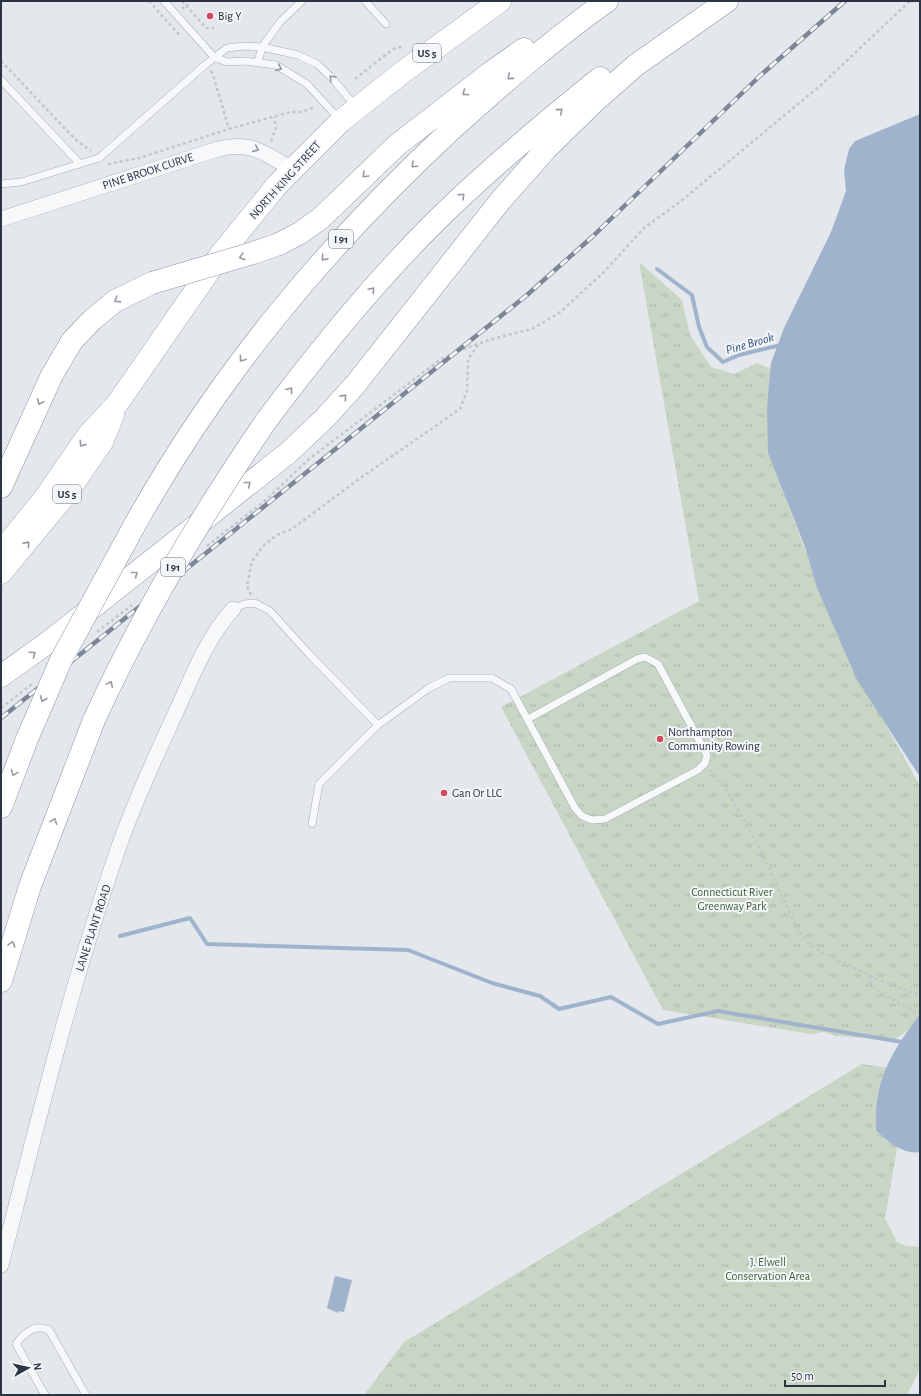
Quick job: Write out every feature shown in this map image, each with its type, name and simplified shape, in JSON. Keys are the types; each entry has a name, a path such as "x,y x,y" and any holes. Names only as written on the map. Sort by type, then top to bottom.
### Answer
{"main road":[{"name":"NORTH KING STREET","path":"1,552 44,499 89,434 117,404 221,254 263,201 292,169 349,115 413,64 500,1"},
{"path":"1,487 55,369 72,341 92,320 115,301 152,283 242,257 279,244 300,233 321,218 397,145 490,73 544,36 602,1"},
{"name":"I 91","path":"1,807 27,738 61,660 133,528 170,464 224,383 278,311 314,269 384,194 482,102 557,39 607,1"},
{"name":"I 91","path":"1,981 30,886 94,720 114,676 157,595 212,502 266,421 341,326 404,254 438,219 506,156 582,93 646,43 707,1"},
{"path":"1,676 50,641 288,453 325,418 355,385 501,200 547,148 595,101 636,65 727,1"},
{"name":"NORTH KING STREET","path":"1,573 67,493 102,442 117,404"}],"street":[{"name":"PINE BROOK CURVE","path":"1,219 218,148 233,145 252,147 292,169"},
{"name":"LANE PLANT ROAD","path":"1,1265 62,1030 86,947 119,848 150,769 196,670 215,633 233,609"}],"lane":[{"path":"164,1 214,57 227,62 258,62 276,66 307,84 349,115"},
{"path":"258,62 262,47 280,22 302,1"},
{"path":"365,1 386,24"},
{"path":"1,184 21,182 99,158 214,57 227,48 244,46 262,47 298,55 317,64 331,77 349,115"},
{"path":"1,80 80,164"},
{"path":"233,609 244,604 255,603 270,611 309,654 378,725"},
{"path":"312,824 319,784 378,725 429,688 450,678 492,678 502,682 511,689 569,798 582,816 592,820 605,819 698,770 705,763 707,755 658,664 652,659 645,657 528,719"},
{"path":"45,1395 16,1344 23,1335 33,1329 43,1327 49,1330 86,1395"}],"path":[{"path":"182,1 206,28 214,28"},
{"path":"202,550 267,499 309,460 442,359 479,344 532,329 559,313 602,273 644,228 681,201 821,85 910,1"},
{"path":"355,79 393,49 404,46"},
{"path":"270,144 276,128 274,117"},
{"path":"255,603 247,586 252,562 265,544 277,535 292,529 359,479 460,409 467,391 468,358 479,344"},
{"path":"95,634 133,604"},
{"path":"1,708 32,683"},
{"path":"705,763 726,789 754,839 798,930 809,944 819,951 868,974 920,996"},
{"path":"868,974 873,987 880,994 920,1014"}],"green space":[{"name":"Connecticut River Greenway Park","path":"639,262 682,300 690,335 711,367 734,374 757,363 777,372 768,420 775,470 833,624 920,786 920,1014 910,1028 894,1040 836,1036 824,1032 811,1034 663,1010 501,707 699,601"},
{"name":"J. Elwell Conservation Area","path":"862,1064 920,1073 898,1143 885,1218 897,1242 906,1246 920,1247 920,1369 907,1395 364,1395 404,1342"}],"water":[{"path":"920,114 920,777 857,680 817,588 805,547 768,453 767,407 771,363 784,328 831,232 846,191 844,170 849,149 855,141"},
{"path":"920,1014 920,1152 914,1152 896,1146 876,1130 876,1112 881,1081 886,1068 901,1041"},
{"path":"335,1276 352,1280 344,1312 339,1311 338,1313 327,1308"}],"waterway":[{"name":"Pine Brook","path":"657,269 692,295 699,327 707,347 723,362 739,355 781,345"},
{"path":"120,936 190,918 207,944 408,950 492,983 540,996 559,1009 611,997 658,1024 718,1011 902,1042"}],"railway":[{"path":"1,718 527,295 592,237 762,74 845,1"}],"place":[{"name":"Big Y","path":"210,16"},
{"name":"Northampton Community Rowing","path":"660,739"},
{"name":"Gan Or LLC","path":"444,793"}]}
